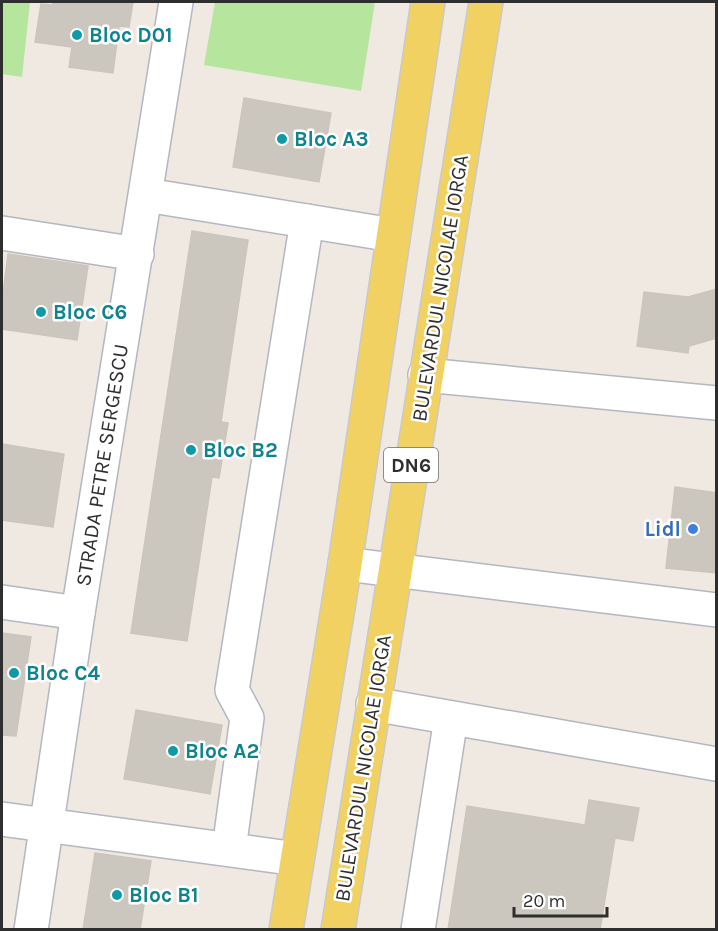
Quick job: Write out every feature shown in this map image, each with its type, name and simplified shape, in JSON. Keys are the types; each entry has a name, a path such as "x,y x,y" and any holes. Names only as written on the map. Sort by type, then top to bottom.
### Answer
{"main road":[{"name":"DN6","path":"285,930 345,564 428,2"},
{"name":"BULEVARDUL NICOLAE IORGA","path":"338,930 486,2"}],"street":[{"name":"STRADA PETRE SERGESCU","path":"31,930 78,613 176,2"},
{"path":"146,195 393,235"},
{"path":"229,849 247,718 232,690 307,221"},
{"path":"2,233 137,254"},
{"path":"425,375 717,403"},
{"path":"345,564 717,610"},
{"path":"2,602 78,613"},
{"path":"373,705 717,764"},
{"path":"418,930 452,718"},
{"path":"2,819 297,859"}],"green space":[{"path":"2,2 30,2 22,77 2,74"},
{"path":"215,2 375,2 361,91 204,65"}],"building":[{"name":"Bloc D01","path":"53,2 133,2 129,27 119,26 113,73 69,67 72,47 35,42 41,4 53,5"},
{"name":"Bloc A3","path":"244,98 331,113 319,182 233,167"},
{"name":"Bloc B2","path":"192,231 248,240 221,422 228,423 219,478 212,477 187,641 131,633"},
{"name":"Bloc C6","path":"8,254 88,266 77,340 2,329 2,302"},
{"path":"717,289 717,338 689,346 688,353 637,346 644,292 688,297"},
{"path":"2,444 64,454 53,527 2,520"},
{"name":"Lidl","path":"675,487 717,493 717,573 666,568"},
{"name":"Bloc C4","path":"2,633 31,637 16,736 2,735"},
{"name":"Bloc A2","path":"136,710 222,725 210,794 124,779"},
{"path":"589,800 639,808 633,841 615,838 600,930 448,930 467,806 585,825"},
{"name":"Bloc B1","path":"95,853 151,861 140,930 83,930"}],"place":[{"name":"Bloc D01","path":"77,35"},
{"name":"Bloc A3","path":"282,139"},
{"name":"Bloc C6","path":"41,312"},
{"name":"Bloc B2","path":"191,450"},
{"name":"Lidl","path":"693,529"},
{"name":"Bloc C4","path":"14,673"},
{"name":"Bloc A2","path":"173,751"},
{"name":"Bloc B1","path":"117,895"}]}
